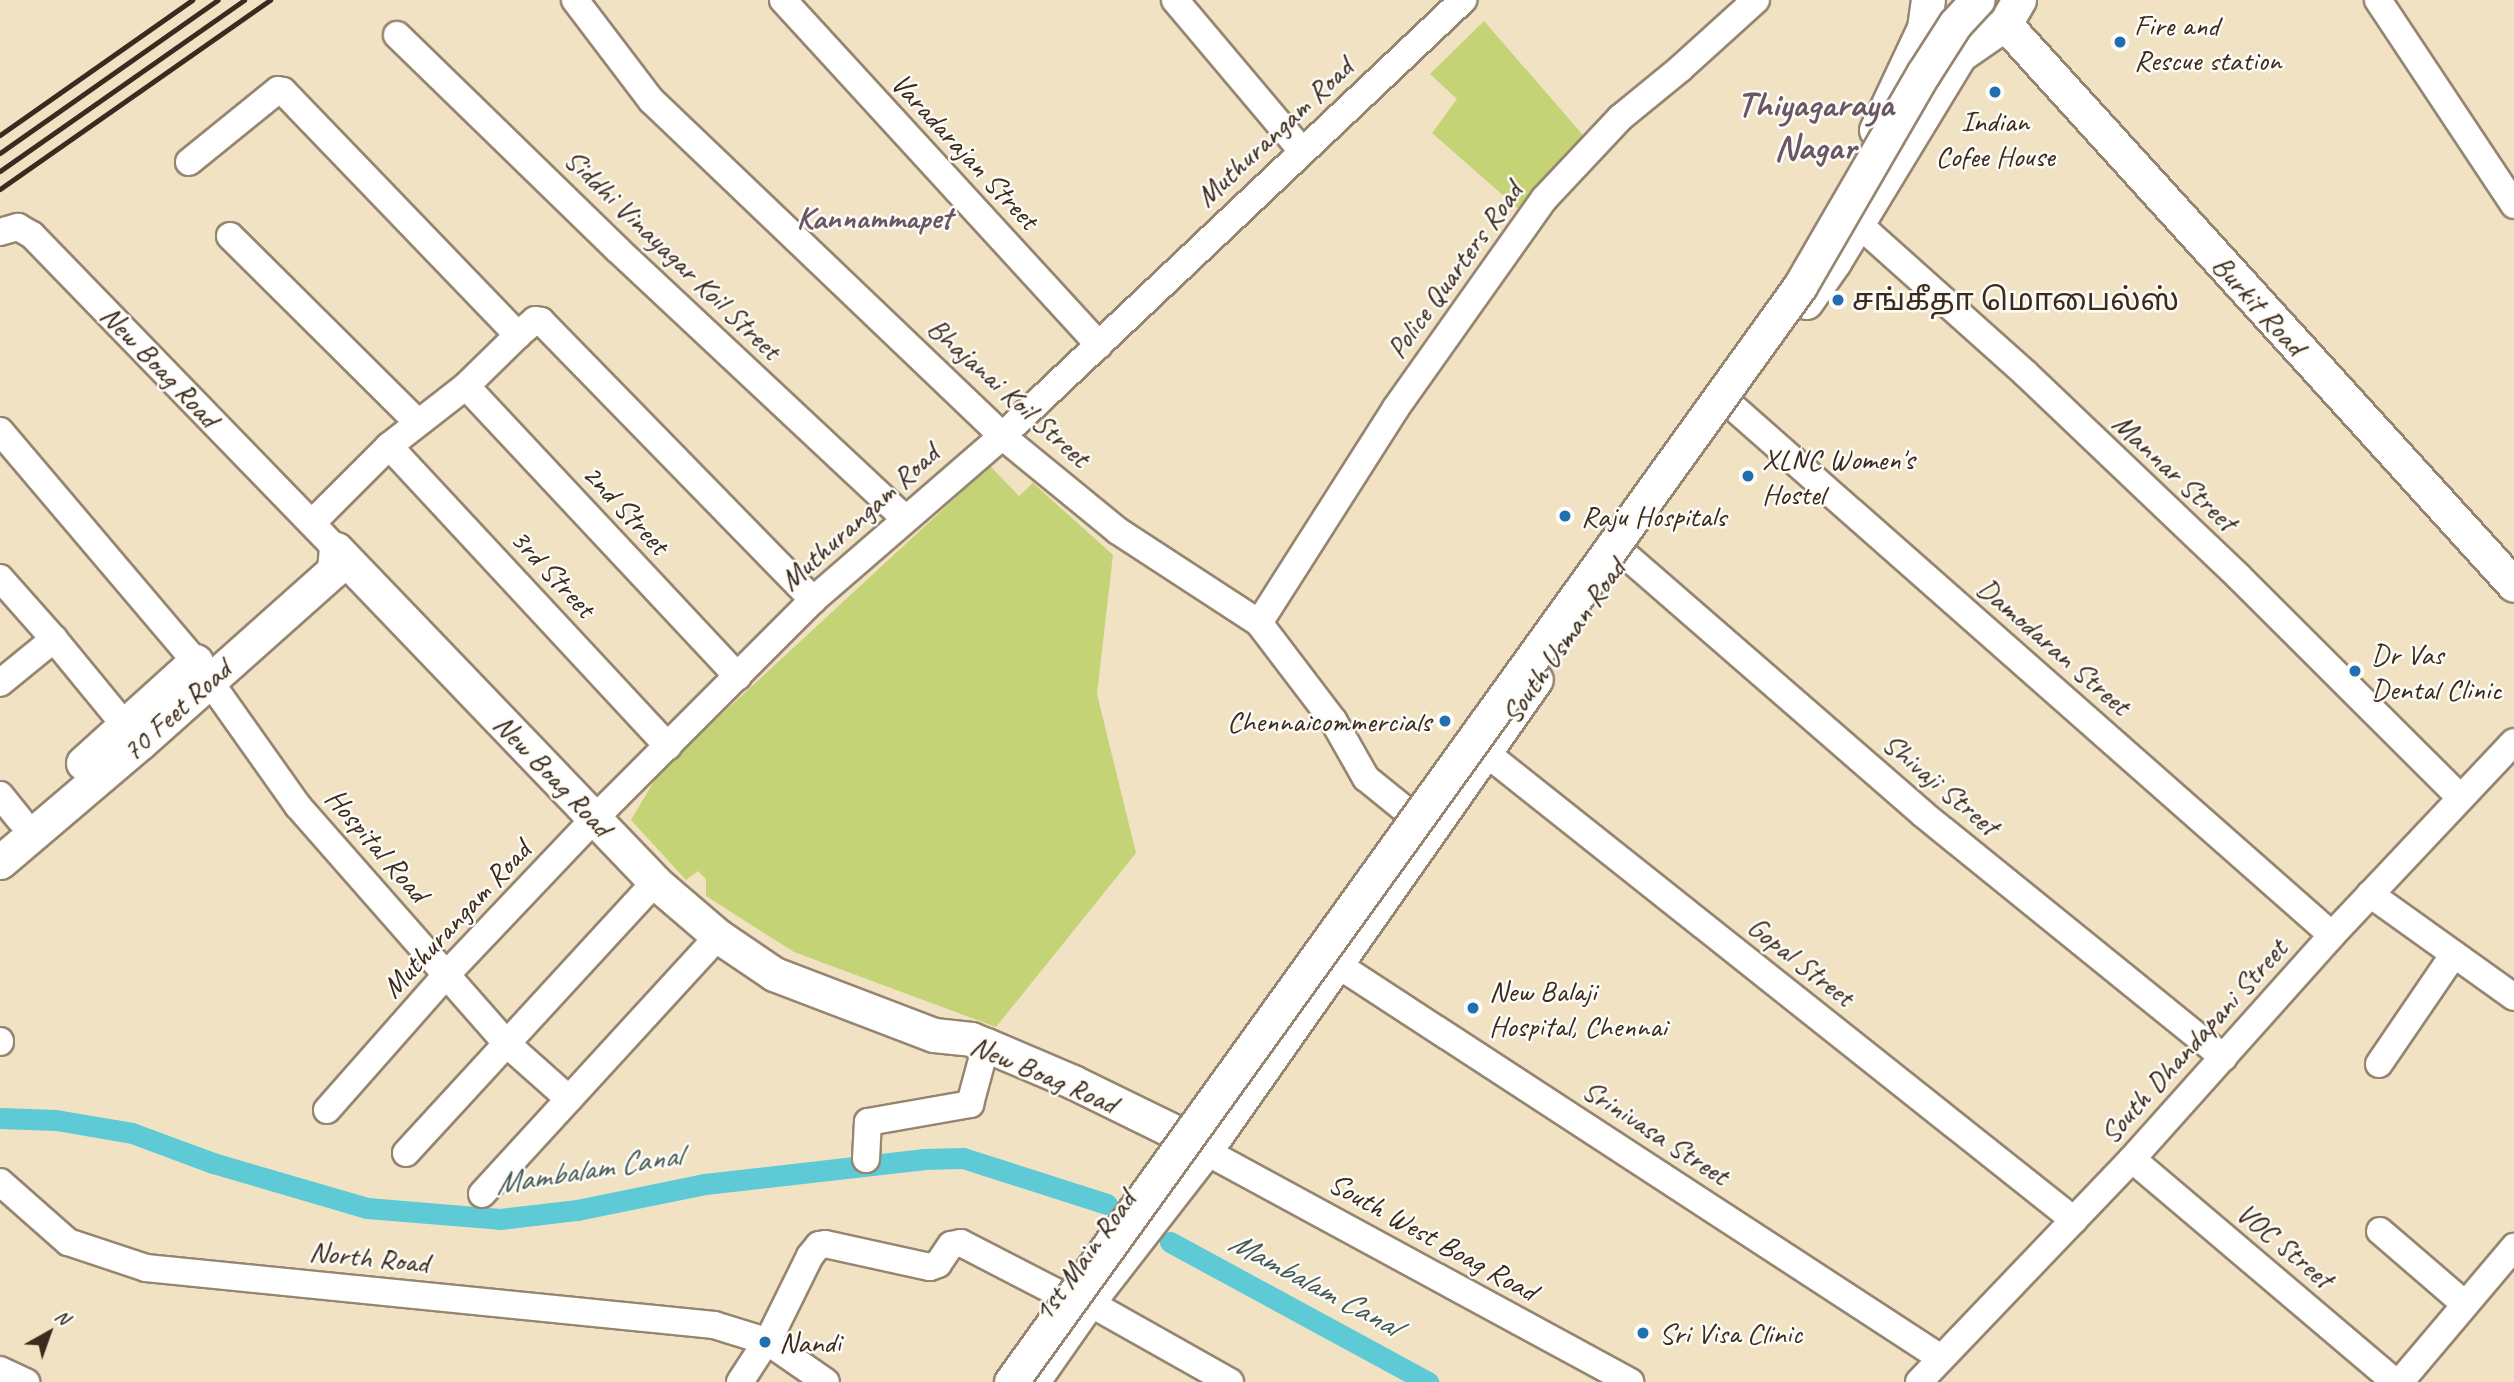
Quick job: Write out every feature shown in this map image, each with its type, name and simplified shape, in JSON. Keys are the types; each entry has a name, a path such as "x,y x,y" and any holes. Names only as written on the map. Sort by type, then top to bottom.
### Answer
{"main road":[{"path":"1011,1382 1800,286 1923,74 1955,24 1977,0"},
{"name":"South Usman Road","path":"1175,1132 1409,813 1813,245 1846,214 1959,55 2012,12"},
{"name":"Burkit Road","path":"2012,12 2514,585"},
{"path":"1926,14 1959,55"},
{"name":"South Usman Road","path":"1032,1382 1088,1302 1205,1151 1335,963 1486,753 1623,553 1733,407 1834,262 1865,153 1926,14"},
{"name":"70 Feet Road","path":"0,862 132,734 202,672 334,570 336,549"},
{"name":"New Boag Road","path":"336,549 655,881 718,936 774,974 934,1035 971,1039 986,1045 1073,1082 1175,1132 1205,1151"},
{"path":"7,816 132,734"},
{"name":"1st Main Road","path":"995,1382 1056,1292 1175,1132"}],"street":[{"name":"Bhajanai Koil Street","path":"575,0 651,100 1002,436 1118,531 1259,623 1333,720 1366,778 1409,813"},
{"name":"Varadarajan Street","path":"783,0 1099,345"},
{"path":"1175,0 1302,151"},
{"name":"Police Quarters Road","path":"1259,623 1396,408 1544,199 1620,118 1681,68 1756,0"},
{"path":"2378,0 2514,205"},
{"name":"Muthurangam Road","path":"327,1110 446,975 594,819 813,600 1002,436 1302,151 1450,4"},
{"name":"Siddhi Vinayagar Koil Street","path":"397,35 617,249 904,519"},
{"path":"189,162 275,92 283,91 518,335"},
{"name":"Mannar Street","path":"1846,214 2026,374 2238,576 2460,797"},
{"name":"New Boag Road","path":"9,229 41,245 313,522 336,549"},
{"path":"230,236 418,424"},
{"path":"313,522 389,446 466,386 533,321 541,321 813,600"},
{"name":"2nd Street","path":"466,386 738,677"},
{"name":"Damodaran Street","path":"1733,407 2332,935"},
{"name":"Hospital Road","path":"0,431 202,672 298,806 507,1044 569,1099"},
{"name":"3rd Street","path":"389,446 667,746"},
{"name":"Shivaji Street","path":"1623,553 1923,814 2224,1058"},
{"path":"0,578 132,734"},
{"path":"0,683 54,639"},
{"name":"South Dhandapani Street","path":"1919,1382 2132,1159 2332,935 2514,742"},
{"name":"Gopal Street","path":"1486,753 2074,1220"},
{"path":"406,1153 655,881"},
{"path":"2370,894 2514,997"},
{"path":"482,1194 718,936"},
{"path":"2379,1064 2454,954"},
{"name":"Srinivasa Street","path":"1335,963 1941,1358"},
{"path":"866,1159 868,1122 970,1104 986,1045"},
{"name":"South West Boag Road","path":"1205,1151 1630,1382"},
{"name":"VOC Street","path":"2132,1159 2397,1382"},
{"name":"North Road","path":"0,1182 68,1242 146,1268 714,1325 765,1342 826,1382"},
{"path":"2380,1231 2465,1304"},
{"path":"740,1382 765,1342 810,1256 819,1245 825,1244 930,1267 938,1264 951,1245 961,1243 1056,1292"},
{"path":"2397,1382 2465,1304 2510,1260"},
{"path":"1088,1302 1230,1382"},
{"path":"0,1370 26,1382"}],"green space":[{"path":"1484,21 1589,142 1521,211 1432,133 1457,99 1430,74"},
{"path":"990,466 1019,496 1033,483 1113,555 1097,694 1136,853 996,1027 794,952 706,896 706,879 698,871 686,880 631,820 660,771"}],"waterway":[{"name":"Mambalam Canal","path":"0,1118 56,1120 132,1133 213,1163 367,1208 500,1219 577,1210 705,1184 923,1159 963,1158 1107,1204"},
{"name":"Mambalam Canal","path":"1170,1242 1428,1382"}],"railway":[{"path":"0,135 192,0"},
{"path":"0,153 218,0"},
{"path":"0,171 244,0"},
{"path":"0,189 270,0"}],"place":[{"name":"Fire and Rescue station","path":"2120,42"},
{"name":"Indian Cofee House","path":"1995,92"},
{"name":"சங்கீதா மொபைல்ஸ்","path":"1838,300"},
{"name":"XLNC Women's Hostel","path":"1748,476"},
{"name":"Raju Hospitals","path":"1565,516"},
{"name":"Dr Vas Dental Clinic","path":"2355,671"},
{"name":"Chennaicommercials","path":"1445,721"},
{"name":"New Balaji Hospital, Chennai","path":"1473,1008"},
{"name":"Sri Visa Clinic","path":"1643,1333"},
{"name":"Nandi","path":"765,1342"}],"district":[{"name":"Thiyagaraya Nagar","path":"1815,126"},
{"name":"Kannammapet","path":"874,218"}]}
